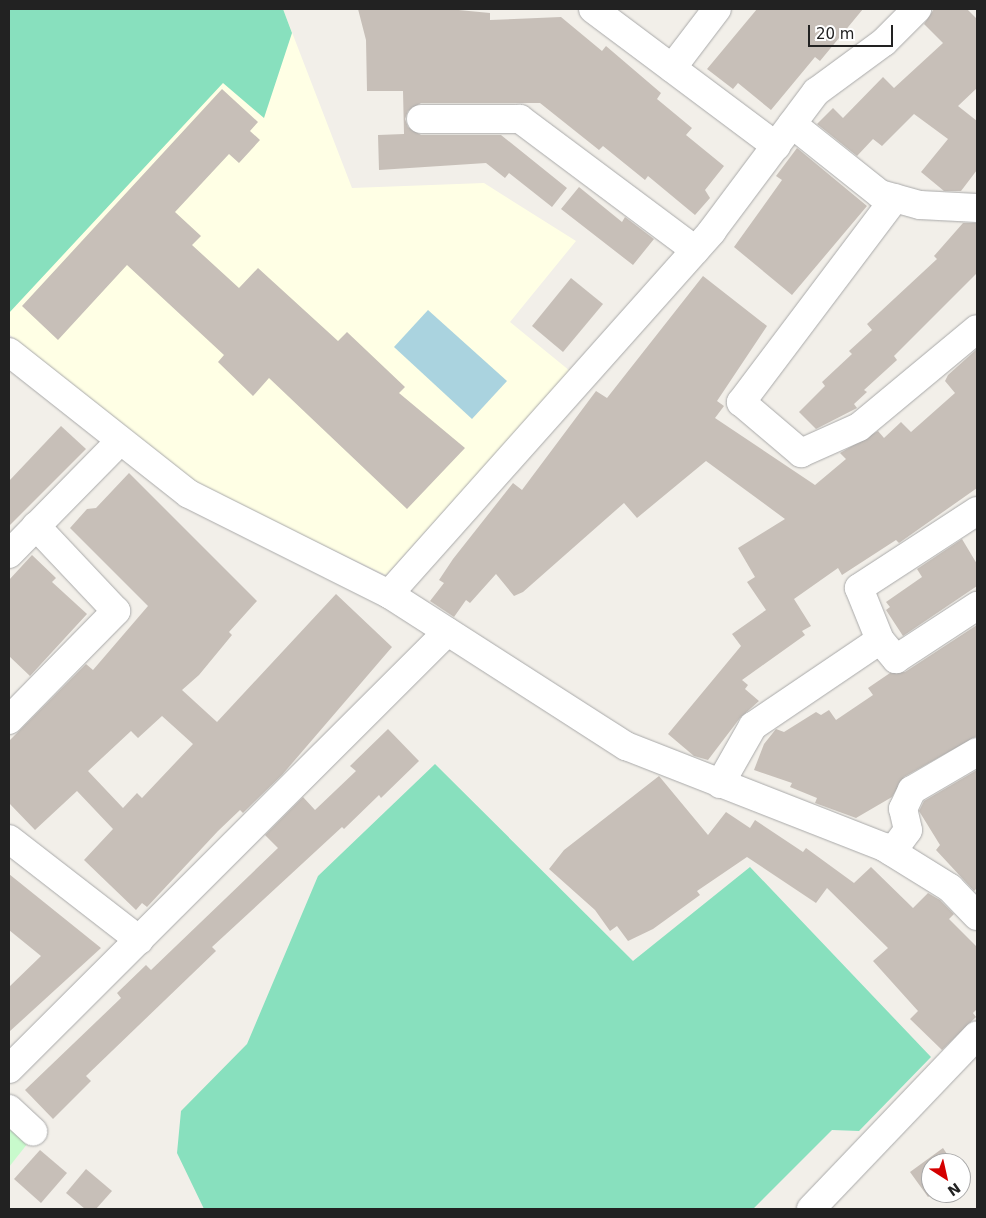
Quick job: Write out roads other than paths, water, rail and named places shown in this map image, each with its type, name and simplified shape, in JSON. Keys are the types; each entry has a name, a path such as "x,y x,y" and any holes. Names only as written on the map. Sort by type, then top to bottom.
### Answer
{"street":[{"path":"593,9 776,146"},
{"path":"672,68 717,9"},
{"path":"389,594 695,250 816,92 884,42 917,9"},
{"path":"421,119 520,119 695,250"},
{"path":"792,124 880,194 920,205 977,208"},
{"path":"895,198 741,402 801,453 859,427 977,329"},
{"path":"9,352 119,442 189,494 389,594 626,746 892,852 950,888 977,916"},
{"path":"9,554 119,442"},
{"path":"977,511 859,588 880,640 896,659 977,606"},
{"path":"9,720 116,611 36,526"},
{"path":"9,1069 447,632"},
{"path":"720,784 753,726 880,640"},
{"path":"892,852 908,830 903,809 912,790 977,752"},
{"path":"9,839 139,940"},
{"path":"811,1209 977,1034"},
{"path":"9,1109 33,1132"}],"water":[{"path":"428,310 507,381 472,419 394,347"}]}
